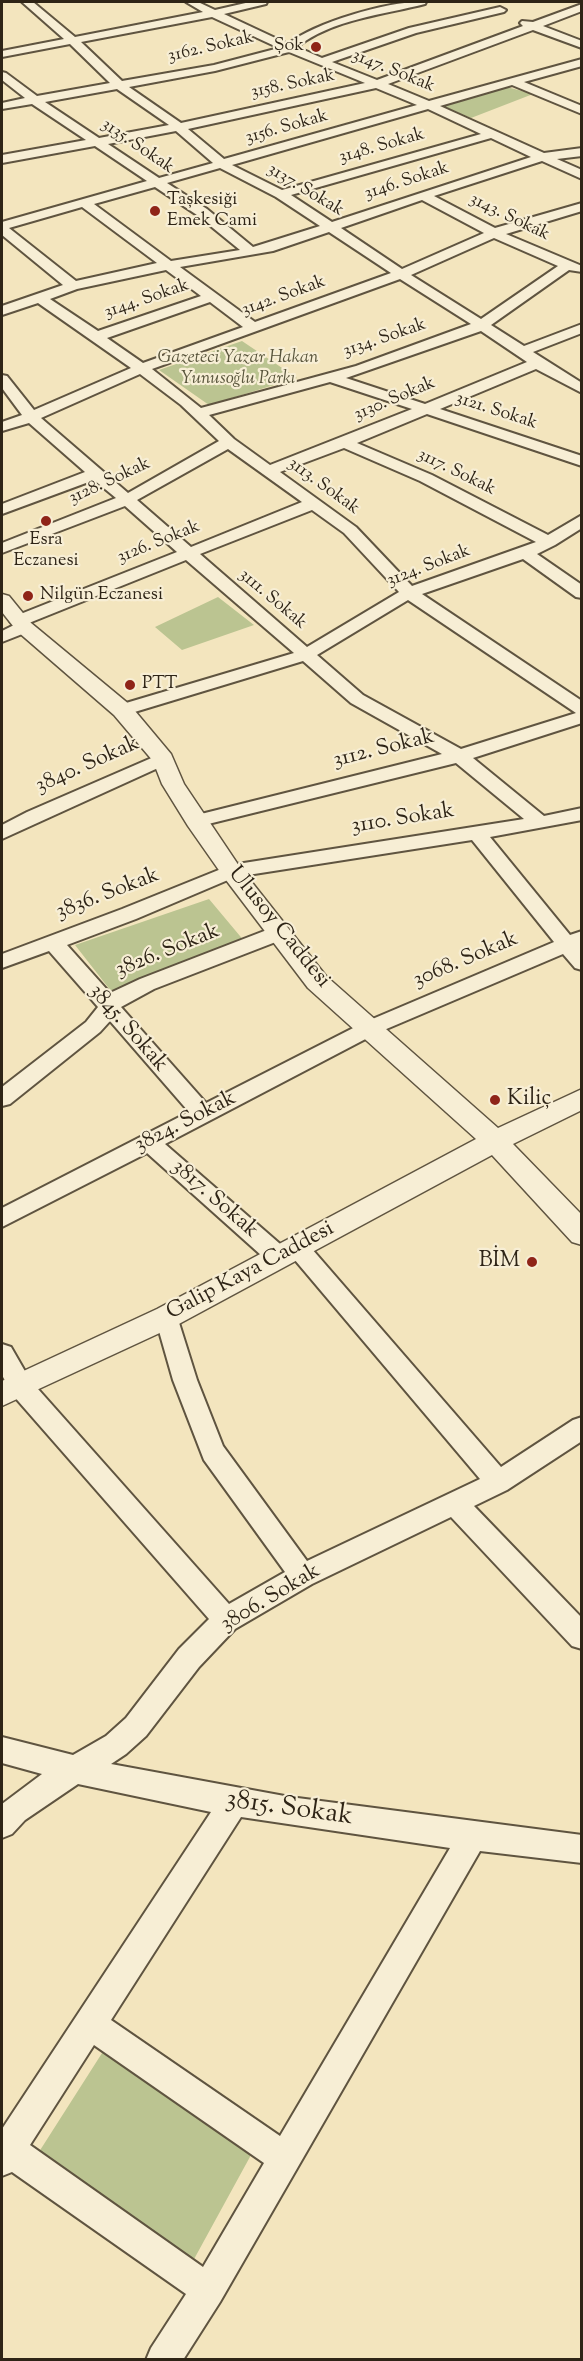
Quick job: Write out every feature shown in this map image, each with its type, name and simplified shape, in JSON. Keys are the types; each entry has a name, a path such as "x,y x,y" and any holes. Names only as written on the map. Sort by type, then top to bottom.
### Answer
{"street":[{"name":"3137. Sokak","path":"27,2 73,40 119,85 179,128 223,165 281,194 480,326 523,351 537,363 582,389"},
{"name":"3147. Sokak","path":"190,2 288,49 430,106 582,176"},
{"path":"2,54 212,14 262,2"},
{"name":"3162. Sokak","path":"2,106 215,68 288,49 306,35 332,23 421,2"},
{"path":"484,2 532,27 582,45"},
{"path":"570,2 582,7"},
{"name":"3158. Sokak","path":"2,159 179,128 378,84 582,7"},
{"path":"321,62 413,30 508,14"},
{"name":"3156. Sokak","path":"2,228 582,62"},
{"name":"3135. Sokak","path":"2,75 34,100 202,212 251,252"},
{"path":"514,82 581,110"},
{"name":"3148. Sokak","path":"281,194 493,134"},
{"name":"3146. Sokak","path":"2,311 74,286 168,265 273,247 423,195 543,157 582,152"},
{"name":"3143. Sokak","path":"423,195 494,233 575,268"},
{"path":"84,203 253,327"},
{"name":"3142. Sokak","path":"2,427 31,417 140,369 401,274 494,233 582,207"},
{"path":"2,228 74,286"},
{"name":"3134. Sokak","path":"198,413 361,369 480,326 575,268"},
{"name":"3144. Sokak","path":"95,337 211,297"},
{"name":"3113. Sokak","path":"40,298 140,369 198,413 230,442 350,530 409,593 577,700"},
{"path":"523,351 578,332"},
{"name":"3130. Sokak","path":"268,471 344,443 537,363"},
{"name":"3121. Sokak","path":"330,377 423,410 582,461"},
{"name":"3111. Sokak","path":"2,379 31,417 357,699 459,756 540,823"},
{"name":"3128. Sokak","path":"2,548 126,500 230,442"},
{"name":"3117. Sokak","path":"344,443 426,478 549,542"},
{"path":"2,509 95,474"},
{"name":"3126. Sokak","path":"15,628 187,553 314,503"},
{"name":"3124. Sokak","path":"122,710 275,666 307,654 385,605 409,593 525,553 549,542 582,520"},
{"path":"525,553 582,593"},
{"name":"Ulusoy Caddesi","path":"2,600 15,628 122,710 163,759 173,784 196,821 231,871 317,982 495,1141 582,1234"},
{"name":"3112. Sokak","path":"196,821 459,756 582,717"},
{"name":"3840. Sokak","path":"2,833 34,816 163,759"},
{"name":"3110. Sokak","path":"231,871 540,823 582,814"},
{"path":"477,833 574,941 582,963"},
{"name":"3836. Sokak","path":"2,961 129,914 231,871"},
{"name":"3826. Sokak","path":"2,1098 93,1027 116,999 147,984 279,933"},
{"name":"3068. Sokak","path":"370,1028 574,941"},
{"name":"3845. Sokak","path":"53,942 202,1114"},
{"name":"3824. Sokak","path":"2,1218 370,1028"},
{"name":"Galip Kaya Caddesi","path":"11,1390 167,1317 495,1141 582,1098"},
{"name":"3817. Sokak","path":"149,1142 288,1252 498,1482"},
{"path":"167,1317 185,1380 213,1452 303,1576"},
{"path":"2,1354 11,1390 226,1620"},
{"name":"3806. Sokak","path":"2,1824 15,1810 72,1770 116,1745 135,1727 189,1658 226,1620 303,1576 498,1482 582,1427"},
{"path":"453,1502 582,1637"},
{"name":"3815. Sokak","path":"2,1750 72,1770 234,1803 473,1836 582,1848"},
{"path":"208,2290 4,2151 234,1803"},
{"path":"163,2360 208,2290 473,1836"},
{"path":"90,2024 285,2158"}],"green space":[{"path":"507,87 533,94 471,118 443,106"},
{"name":"Gazeteci Yazar Hakan Yunusoğlu Parkı","path":"242,341 297,378 209,405 159,370"},
{"path":"218,597 254,625 182,650 155,627"},
{"path":"209,899 245,942 111,991 75,945"},
{"path":"104,2050 251,2155 193,2261 37,2155"}],"place":[{"name":"Şok","path":"316,47"},
{"name":"Taşkesiği Emek Cami","path":"155,211"},
{"name":"Esra Eczanesi","path":"46,521"},
{"name":"Nilgün Eczanesi","path":"28,596"},
{"name":"PTT","path":"130,685"},
{"name":"Kiliç","path":"495,1100"},
{"name":"BİM","path":"532,1262"}]}
